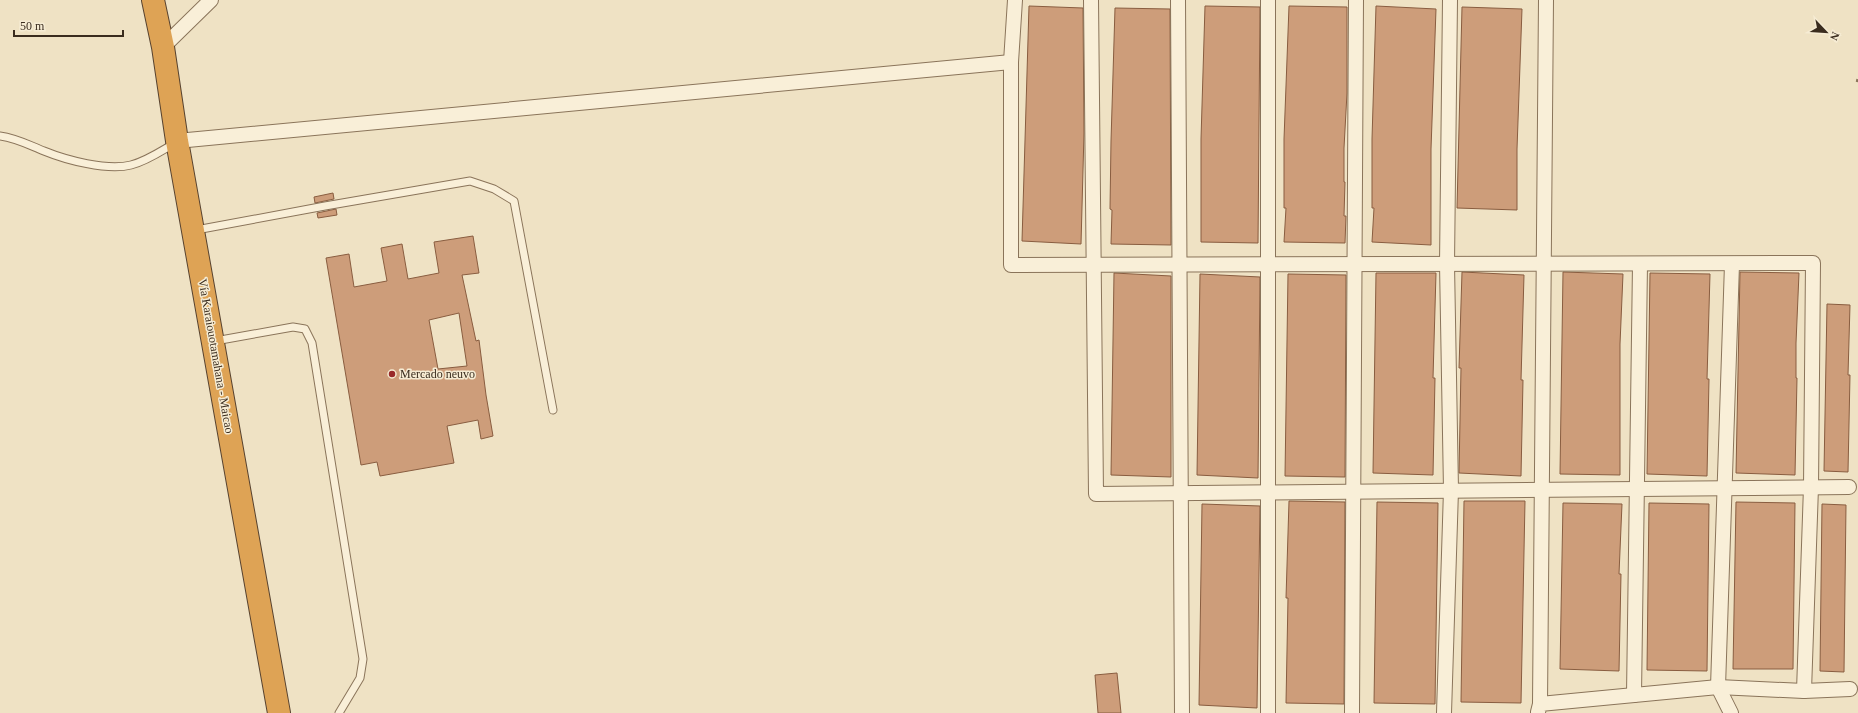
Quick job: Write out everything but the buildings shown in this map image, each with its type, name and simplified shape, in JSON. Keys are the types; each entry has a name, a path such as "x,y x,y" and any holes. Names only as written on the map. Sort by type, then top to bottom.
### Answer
{"highway":[{"name":"Vía Karaiouotamahana - Maicao","path":"153,0 163,47 178,141 279,713"}],"street":[{"path":"163,47 211,0"},
{"path":"1015,0 1011,62 1011,265 1813,263 1810,487 1804,691"},
{"path":"1091,0 1096,494 1849,487"},
{"path":"1178,0 1182,713"},
{"path":"1268,0 1268,713"},
{"path":"1352,713 1356,0"},
{"path":"1444,713 1451,490 1447,264 1450,0"},
{"path":"1546,0 1539,708 1634,695 1718,687 1804,691 1850,688"},
{"path":"178,141 1011,62"},
{"path":"1634,695 1640,264"},
{"path":"1731,713 1718,687 1732,264"}],"lane":[{"path":"0,136 24,142 58,156 114,167 132,165 141,162 178,141"},
{"path":"194,230 470,181 494,189 514,201 553,410"},
{"path":"214,342 293,327 305,329 312,343 363,659 360,678 339,713"}],"path":[{"path":"1857,82 1858,77"}],"place":[{"name":"Mercado neuvo","path":"392,374"}]}
